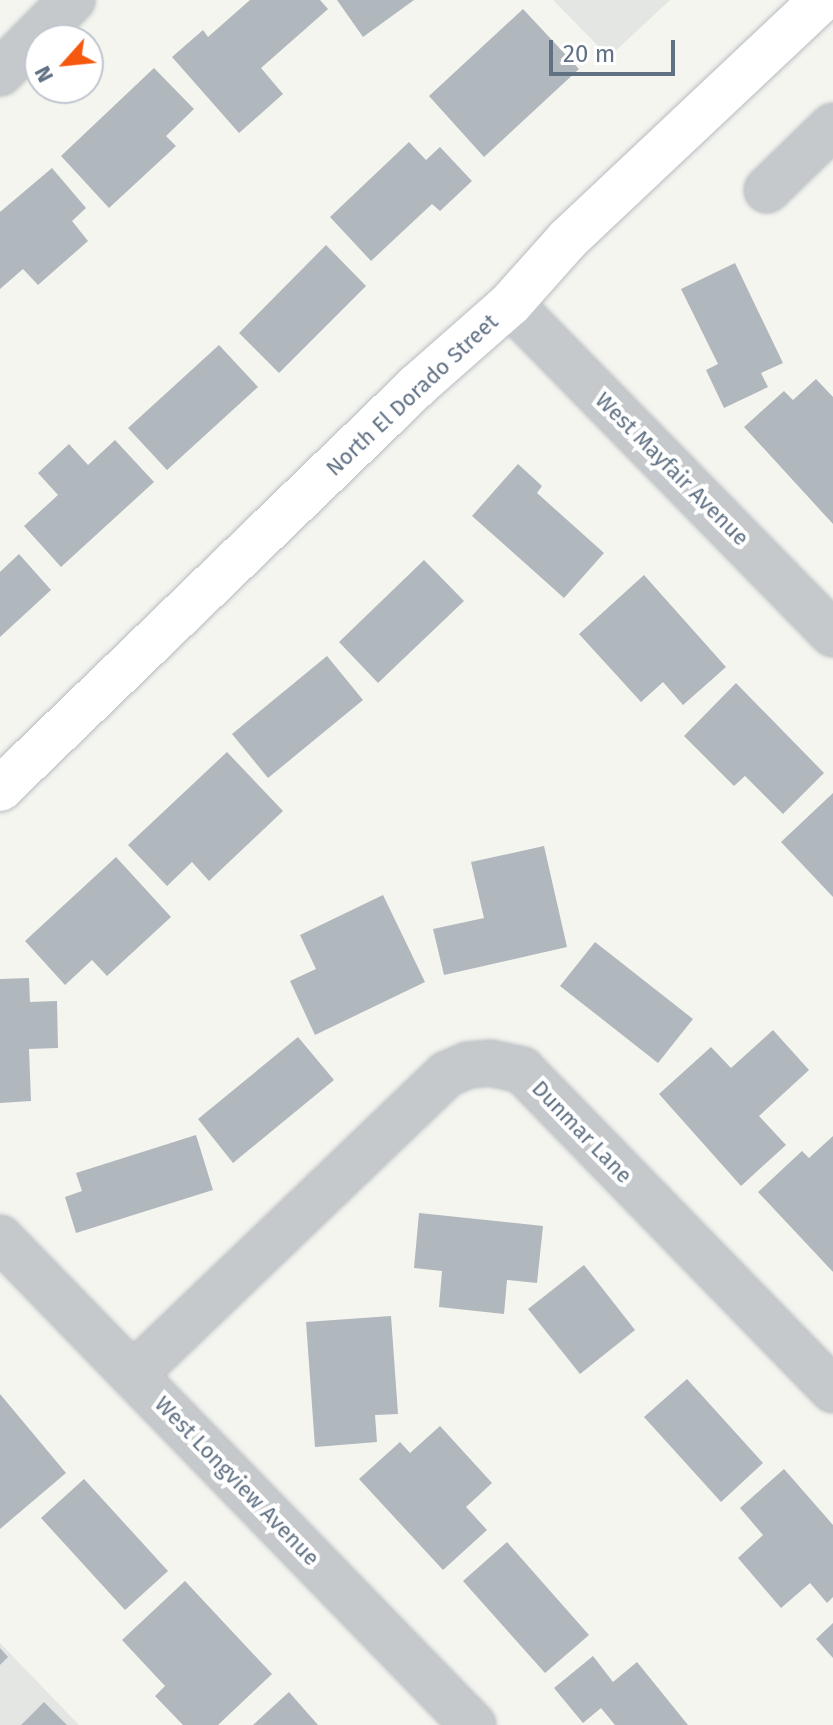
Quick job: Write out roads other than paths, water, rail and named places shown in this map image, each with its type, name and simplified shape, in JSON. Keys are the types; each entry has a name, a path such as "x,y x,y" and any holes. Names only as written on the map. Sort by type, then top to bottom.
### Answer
{"main road":[{"name":"North El Dorado Street","path":"0,789 407,395 510,304 579,229 822,0"}],"street":[{"path":"0,73 72,0"},
{"path":"767,190 833,126"},
{"name":"West Mayfair Avenue","path":"510,304 833,634"},
{"name":"Dunmar Lane","path":"133,1375 447,1074 468,1065 490,1063 522,1070 833,1390"},
{"name":"West Longview Avenue","path":"0,1238 473,1725"}]}
